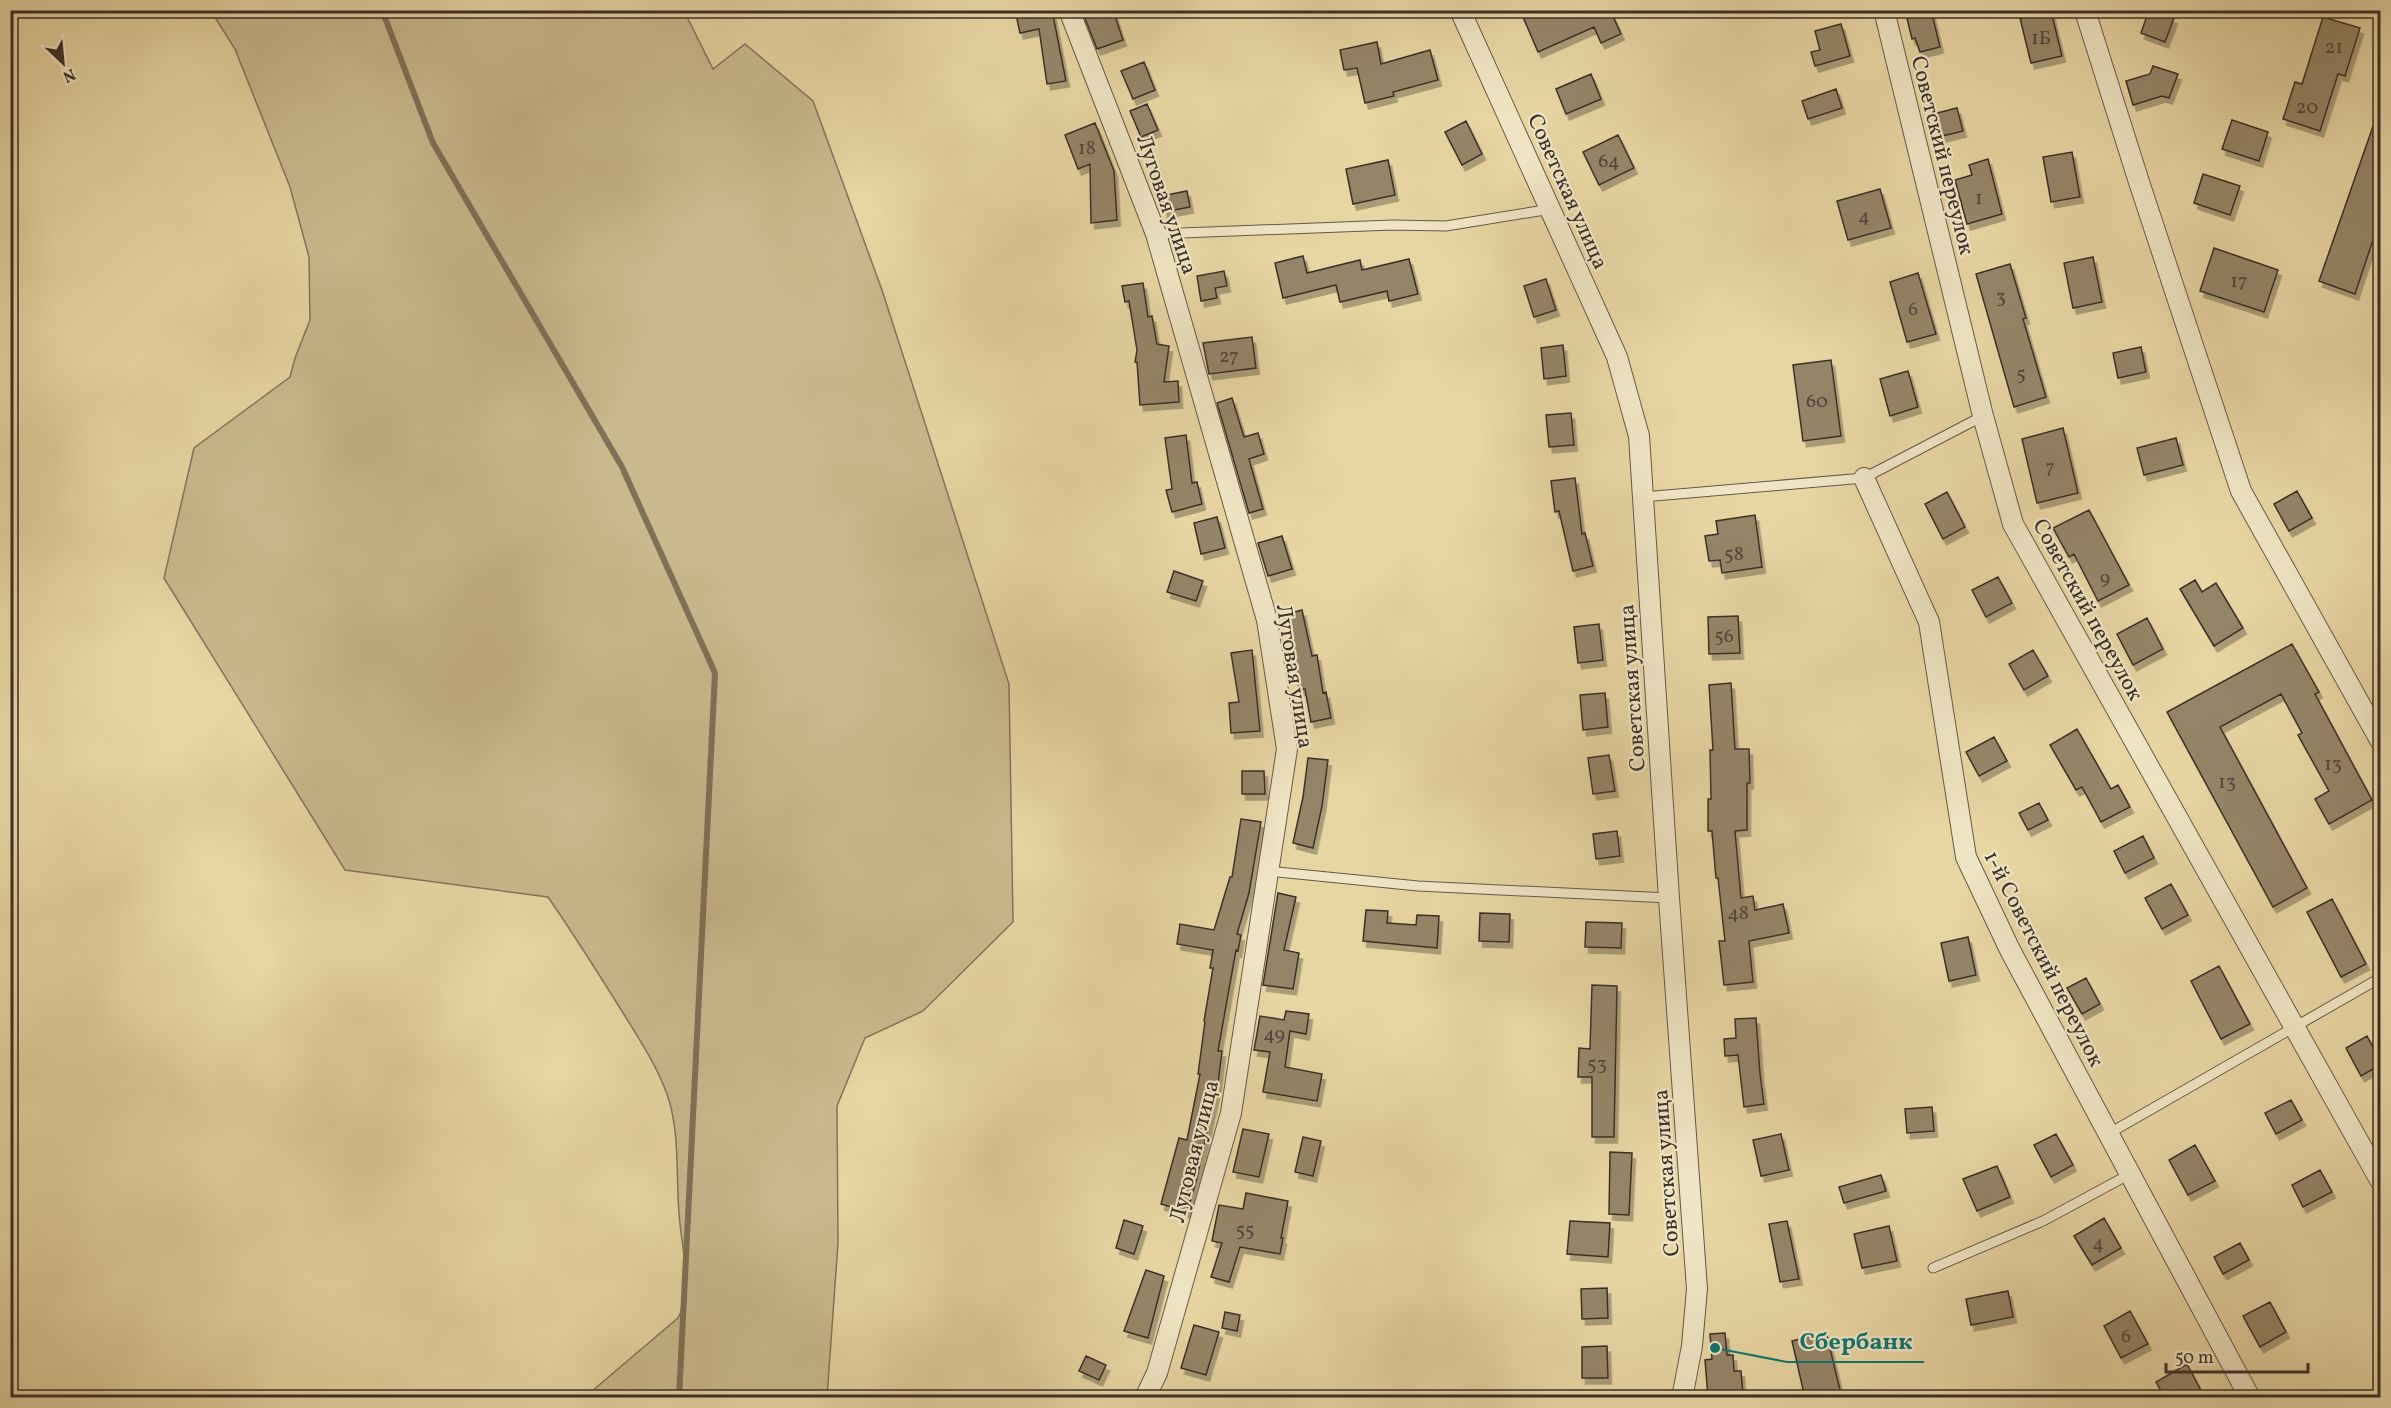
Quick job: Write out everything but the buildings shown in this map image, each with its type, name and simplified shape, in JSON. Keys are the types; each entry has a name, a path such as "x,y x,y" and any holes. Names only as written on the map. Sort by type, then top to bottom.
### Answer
{"street":[{"name":"Луговая улица","path":"1070,10 1156,234 1267,620 1287,749 1231,1113 1157,1373 1145,1398"},
{"name":"Советская улица","path":"1460,10 1617,357 1639,436 1697,1289 1692,1346 1682,1398"},
{"name":"Советский переулок","path":"1884,10 1983,416 2013,524 2380,1180"},
{"path":"2086,14 2142,193 2241,491 2380,740"},
{"name":"1-й Советский переулок","path":"1864,478 1929,622 1966,857 2010,950 2250,1398"}],"lane":[{"path":"1156,234 1393,225 1446,226 1551,209"},
{"path":"1643,497 1864,478 1983,416"},
{"path":"1268,871 1418,886 1669,898"},
{"path":"2108,1134 2380,978"},
{"path":"1933,1268 2043,1221 2130,1174"}],"shaded area":[{"path":"211,11 684,11 713,69 745,44 813,101 882,290 1009,684 1013,922 923,1011 865,1038 837,1106 838,1243 827,1397 585,1397 678,1318 683,1308 686,1272 679,1208 675,1128 668,1097 654,1065 578,941 548,897 345,870 164,578 194,448 290,377 310,320 309,257 290,187 235,49"}],"waterway":[{"path":"382,10 433,143 622,467 715,673 679,1398"}],"place":[{"name":"Сбербанк","path":"1715,1348"}]}
